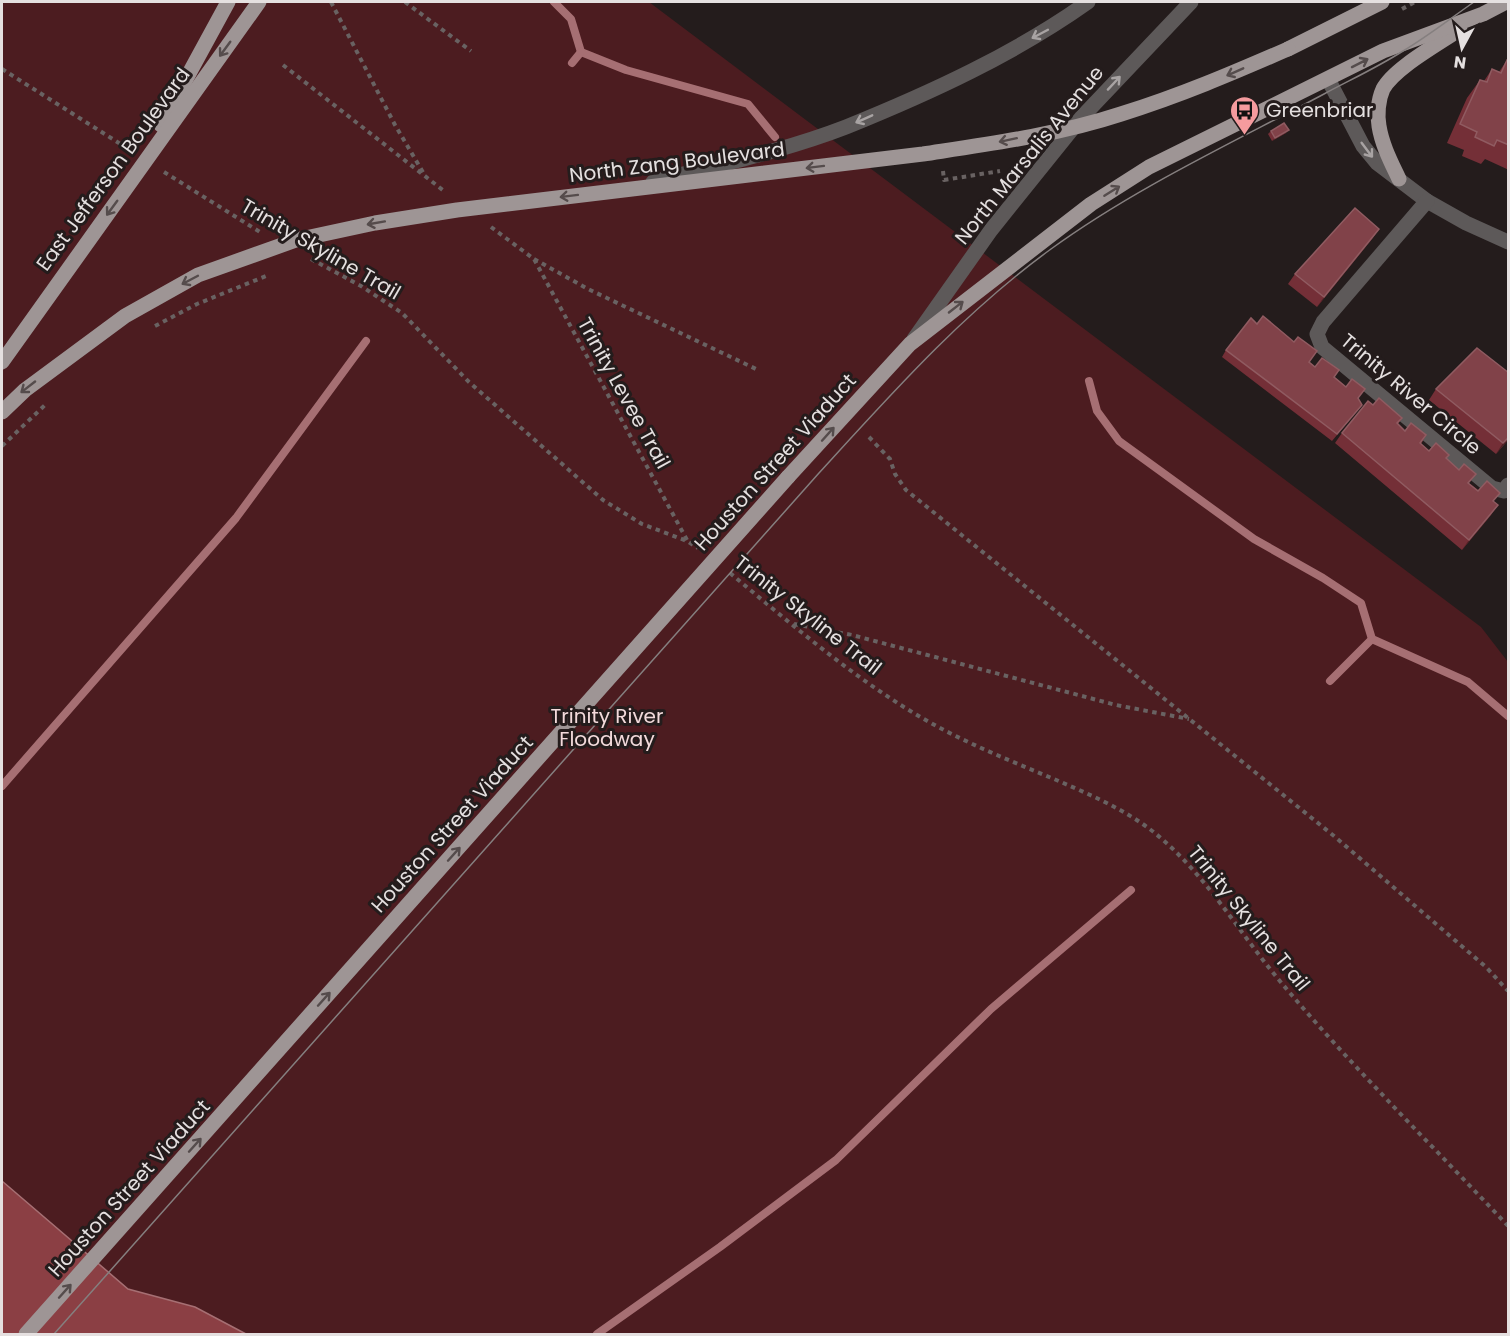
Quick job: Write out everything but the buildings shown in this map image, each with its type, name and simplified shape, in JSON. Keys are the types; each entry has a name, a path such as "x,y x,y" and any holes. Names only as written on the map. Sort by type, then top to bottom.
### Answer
{"main road":[{"path":"131,180 228,2"},
{"name":"East Jefferson Boulevard","path":"2,362 259,2"},
{"name":"North Zang Boulevard","path":"2,412 25,390 125,316 198,275 296,240 375,223 457,210 923,154 1057,130 1120,115 1206,85 1288,49 1382,2"},
{"path":"1399,179 1385,149 1379,126 1378,107 1383,90 1390,79 1411,62 1483,14 1506,2"},
{"path":"910,344 1091,204 1149,167 1383,51 1483,14"},
{"name":"Houston Street Viaduct","path":"26,1335 910,344"}],"street":[{"path":"627,189 788,146 845,127 953,79 1052,28 1088,2"},
{"name":"North Marsalis Avenue","path":"910,344 991,230 1081,118 1191,2"},
{"path":"1328,79 1363,146 1377,163 1427,201 1466,223 1509,242"},
{"name":"Trinity River Circle","path":"1427,201 1323,322 1317,334 1322,347 1492,488 1504,491 1509,485"}],"path":[{"path":"283,65 426,177 395,125 331,2"},
{"path":"405,2 471,51"},
{"path":"2,69 134,153"},
{"path":"944,180 1000,171"},
{"name":"Trinity Skyline Trail","path":"164,172 261,233"},
{"path":"484,228 496,226"},
{"name":"Trinity Skyline Trail","path":"301,254 361,286 402,313 469,382 603,500 642,524 687,541 702,550"},
{"path":"303,263 325,256"},
{"name":"Trinity Levee Trail","path":"687,541 534,259 588,289 756,369"},
{"path":"148,330 197,304 270,274"},
{"path":"2,446 48,402"},
{"path":"869,437 890,459 895,474 906,490 1334,836 1485,967 1509,991"},
{"name":"Trinity Skyline Trail","path":"728,570 790,624 892,700 942,729 1130,815 1155,833 1223,905 1278,979 1509,1226"},
{"path":"790,624 852,635 1116,705 1189,719"}],"green space":[{"name":"Trinity River Floodway","path":"2,2 649,2 1481,627 1508,662 1508,1334 2,1334"}],"shaded area":[{"path":"2,1181 128,1289 195,1307 246,1334 2,1334"}],"waterway":[{"path":"554,2 571,19 581,52"},
{"path":"581,52 626,70 748,104 775,137"},
{"path":"572,63 581,52"},
{"path":"2,786 236,518 366,341"},
{"path":"1089,381 1097,411 1119,441 1254,539 1323,578 1361,603 1372,639 1468,682 1508,716"},
{"path":"1330,681 1372,639"},
{"path":"597,1334 720,1247 836,1160 991,1009 1131,890"}],"tram line":[{"path":"54,1334 819,473 901,384 958,327 1051,249 1116,206 1184,167 1384,62 1474,2"}],"place":[{"name":"Greenbriar","path":"1245,136"}]}
